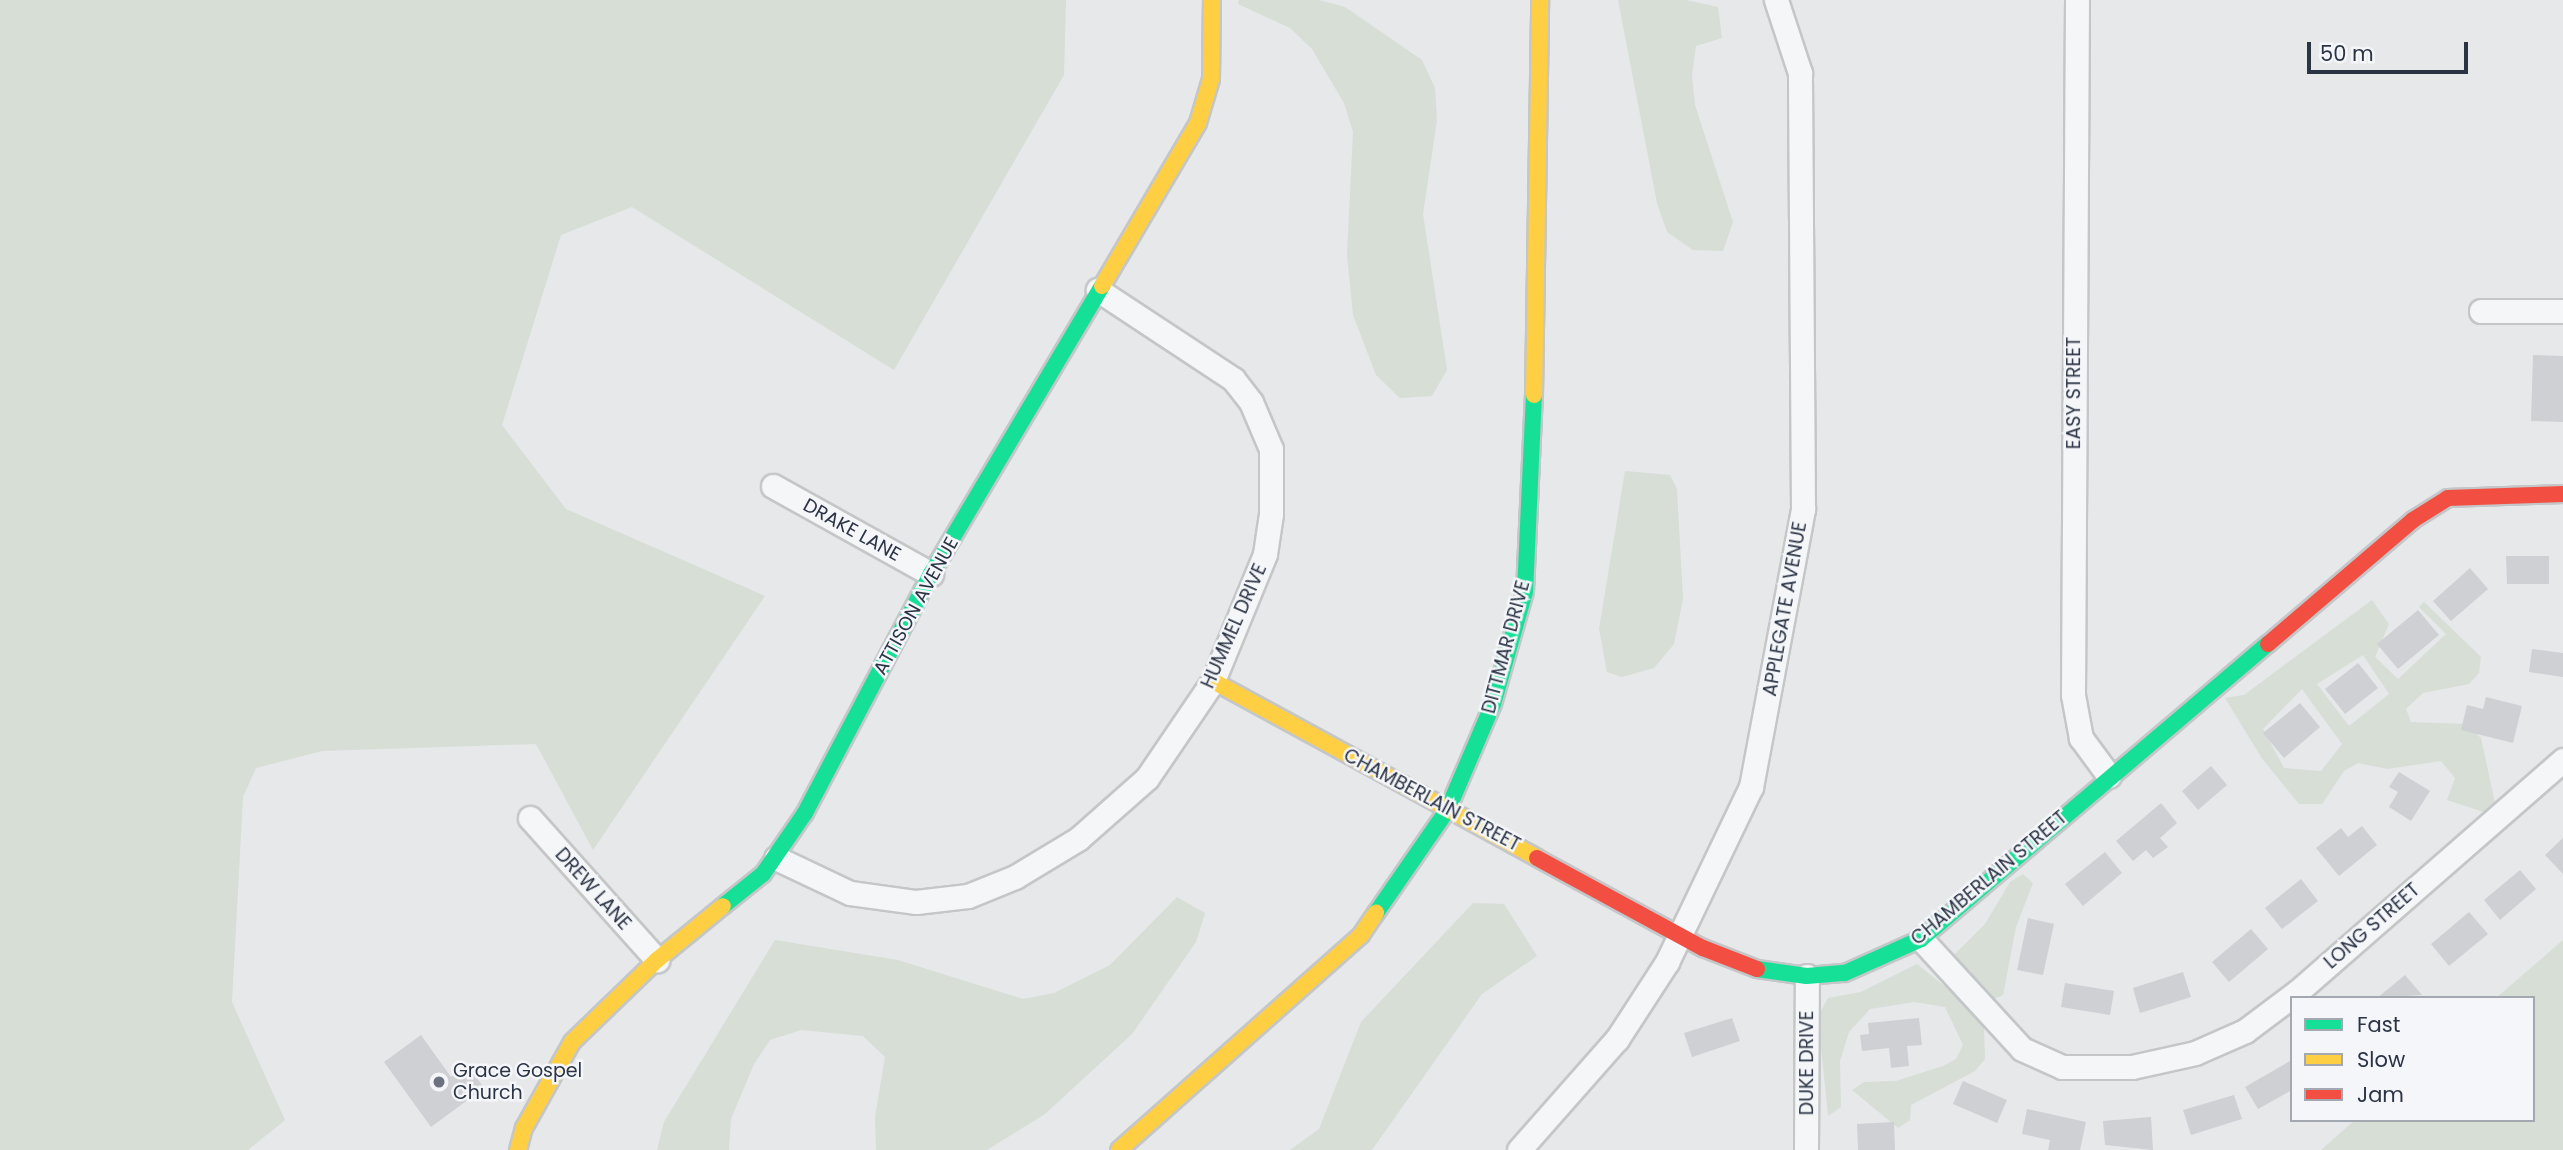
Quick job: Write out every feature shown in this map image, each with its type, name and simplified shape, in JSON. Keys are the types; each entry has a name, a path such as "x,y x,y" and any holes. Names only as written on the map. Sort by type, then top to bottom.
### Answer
{"street":[{"name":"ATTISON AVENUE","path":"518,1150 524,1128 572,1042 657,960 763,874 805,813 931,574 1206,103 1211,79 1212,0"},
{"name":"DITTMAR DRIVE","path":"1119,1150 1361,934 1448,809 1493,704 1525,592 1533,479 1540,0"},
{"name":"APPLEGATE AVENUE","path":"1519,1150 1617,1039 1682,936 1751,787 1803,509 1800,73 1794,41 1776,0"},
{"name":"EASY STREET","path":"2077,0 2073,695 2081,738 2109,776"},
{"name":"HUMMEL DRIVE","path":"776,858 849,893 916,902 968,896 1003,882 1078,839 1147,779 1213,681 1265,554 1271,514 1271,449 1251,402 1233,379 1098,290"},
{"path":"2481,311 2563,311"},
{"name":"DRAKE LANE","path":"773,486 931,574"},
{"name":"CHAMBERLAIN STREET","path":"1213,681 1682,936 1758,969 1807,976 1845,973 1920,939 2413,520 2436,506 2467,494 2563,494"},
{"name":"LONG STREET","path":"2292,996 2563,760"},
{"name":"DREW LANE","path":"530,818 657,960"},
{"name":"LONG STREET","path":"1920,939 2022,1049 2062,1067 2132,1067 2195,1052 2245,1031 2290,997"},
{"name":"DUKE DRIVE","path":"1807,976 1807,1150"}],"shaded area":[{"path":"0,0 1066,0 1064,75 894,370 632,207 561,235 502,425 566,509 765,596 593,850 536,744 322,751 256,768 243,797 232,1002 285,1120 248,1150 0,1150"},
{"path":"1239,0 1319,0 1345,7 1422,60 1435,88 1437,120 1423,214 1447,370 1432,396 1400,398 1376,375 1353,315 1347,255 1353,132 1344,103 1312,49 1290,28 1238,4"},
{"path":"1618,0 1686,0 1718,7 1722,38 1696,46 1692,75 1695,105 1733,222 1723,251 1693,250 1667,232 1657,203"},
{"path":"1625,471 1670,475 1677,489 1683,599 1674,644 1654,668 1622,677 1607,672 1599,629"},
{"path":"2372,600 2389,624 2375,657 2398,679 2446,634 2419,607 2424,602 2481,657 2479,673 2469,684 2423,693 2406,709 2411,722 2465,724 2481,738 2495,803 2484,812 2447,800 2455,778 2441,761 2387,769 2358,763 2344,771 2322,804 2299,804 2261,757 2225,698 2244,695","holes":["2363,655 2389,694 2349,726 2317,684","2302,689 2342,744 2321,771 2284,768 2263,729"]},
{"path":"2023,874 2033,883 2016,927 2003,995 1988,1002 1948,961 1985,924 2010,882"},
{"path":"1177,897 1205,913 1196,942 1132,1034 1045,1114 987,1150 876,1150 875,1117 885,1057 863,1036 801,1030 770,1040 754,1064 731,1119 729,1150 657,1150 664,1122 775,940 898,960 1023,999 1054,993 1110,965"},
{"path":"1473,903 1504,904 1537,956 1482,994 1372,1150 1290,1150 1319,1129 1361,1022"},
{"path":"2563,940 2563,1150 2321,1150 2353,1122 2535,1122 2535,996 2498,996"},
{"path":"1917,964 1978,1013 1984,1028 1985,1059 1975,1071 1911,1105 1910,1120 1898,1128 1852,1090 1864,1082 1896,1081 1943,1066 1956,1059 1963,1045 1945,1007 1914,1002 1870,1009 1849,1032 1840,1061 1841,1107 1828,1116 1818,1016 1828,998 1861,992"}],"building":[{"path":"2533,355 2563,356 2563,422 2531,421"},
{"path":"2506,556 2549,556 2549,584 2507,584"},
{"path":"2470,568 2488,589 2451,621 2433,601"},
{"path":"2418,610 2439,635 2398,669 2377,644"},
{"path":"2532,649 2563,653 2563,677 2529,672"},
{"path":"2358,663 2378,688 2345,714 2325,689"},
{"path":"2486,697 2522,706 2513,743 2461,730 2467,705 2483,709"},
{"path":"2300,703 2320,727 2284,758 2263,733"},
{"path":"2211,766 2227,785 2198,810 2182,791"},
{"path":"2399,772 2430,791 2411,821 2389,807 2398,792 2389,787"},
{"path":"2161,803 2177,823 2160,838 2168,847 2153,858 2146,850 2133,861 2116,841"},
{"path":"2362,826 2377,845 2339,876 2316,848 2341,828 2348,837"},
{"path":"2563,838 2563,874 2545,855"},
{"path":"2105,852 2122,873 2083,906 2065,884"},
{"path":"2520,870 2536,889 2500,920 2484,900"},
{"path":"2301,879 2318,901 2282,929 2265,908"},
{"path":"2469,912 2488,934 2449,966 2431,944"},
{"path":"2028,918 2054,924 2043,975 2017,970"},
{"path":"2251,929 2268,949 2229,982 2212,962"},
{"path":"2183,972 2191,997 2140,1013 2133,988"},
{"path":"2405,975 2422,995 2407,996 2379,996"},
{"path":"2065,983 2114,991 2110,1015 2061,1007"},
{"path":"1732,1018 1740,1041 1692,1057 1684,1033"},
{"path":"1919,1018 1922,1045 1907,1046 1909,1066 1891,1068 1889,1048 1862,1051 1860,1035 1869,1034 1868,1023"},
{"name":"Grace Gospel Church","path":"421,1035 451,1077 468,1065 484,1088 431,1127 384,1062"},
{"path":"2290,1061 2290,1091 2258,1109 2245,1087"},
{"path":"1963,1081 2007,1100 1997,1123 1953,1104"},
{"path":"2234,1095 2242,1119 2191,1135 2183,1110"},
{"path":"2027,1109 2086,1122 2080,1150 2048,1150 2050,1140 2022,1134"},
{"path":"2151,1117 2153,1150 2105,1145 2103,1121"},
{"path":"1894,1122 1895,1150 1858,1150 1857,1124"}],"traffic: fast":[{"path":"723,906 763,874 805,813 931,574 1102,286"},
{"path":"1376,913 1448,809 1493,704 1525,592 1534,395"},
{"path":"1757,969 1807,976 1845,973 1921,939 2268,644"}],"traffic: slow":[{"path":"1102,286 1198,123 1211,79 1212,0"},
{"path":"1534,395 1540,0"},
{"path":"1213,681 1537,858"},
{"path":"518,1150 524,1128 572,1042 657,960 723,906"},
{"path":"1119,1150 1361,935 1376,913"}],"traffic: jam":[{"path":"2268,644 2413,520 2448,498 2563,494"},
{"path":"1537,858 1703,948 1757,969"}],"place":[{"name":"Grace Gospel Church","path":"439,1082"}]}
